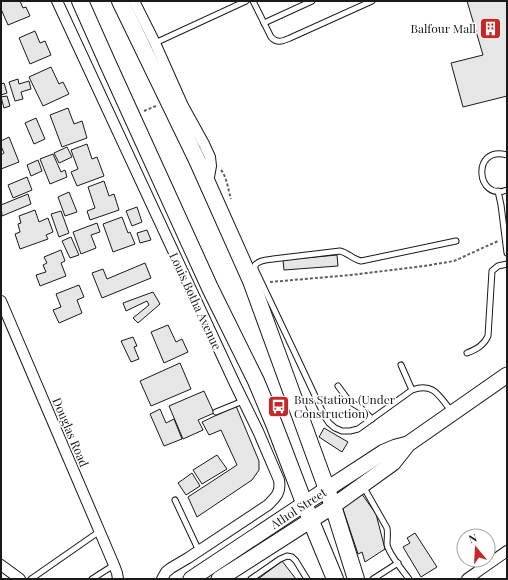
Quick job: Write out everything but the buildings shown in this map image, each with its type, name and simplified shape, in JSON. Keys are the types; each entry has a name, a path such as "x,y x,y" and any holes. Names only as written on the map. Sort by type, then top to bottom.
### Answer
{"main road":[{"name":"Louis Botha Avenue","path":"80,1 210,288 248,364 274,424 334,579"},
{"path":"133,2 168,100 251,281 333,506 356,579"},
{"name":"Athol Street","path":"219,579 311,521 394,463 408,444 507,374"},
{"name":"Athol Street","path":"191,579 384,452 408,444"}],"street":[{"name":"Louis Botha Avenue","path":"57,1 258,431 279,480 280,487 278,492 268,505 171,568 166,572 162,579"},
{"path":"133,2 155,43 183,106 210,157 211,166 208,185"},
{"name":"Douglas Road","path":"1,301 118,574"},
{"path":"258,431 274,424"},
{"path":"467,579 507,551"},
{"name":"Louis Botha Avenue","path":"170,579 172,573 180,563"},
{"path":"1,565 20,579"}],"lane":[{"path":"155,43 246,1"},
{"path":"253,1 271,38 276,41 290,38 372,1"},
{"path":"264,23 312,1"},
{"path":"507,155 494,155 488,158 481,168 481,175 486,186 498,192 507,190"},
{"path":"498,192 507,253"},
{"path":"452,412 434,390 420,387 412,390 358,428 350,431 342,431 335,428 329,423 320,408 261,283 255,269 255,265 263,260 340,251 346,252 355,260 361,261 456,240"},
{"path":"467,354 486,342 488,336 492,271 498,266 507,264"},
{"path":"401,365 412,390"},
{"path":"338,386 349,401 362,409 372,419"},
{"path":"216,412 243,401"},
{"path":"362,485 387,528 387,544 389,550 409,579"},
{"path":"175,500 199,550"},
{"path":"31,579 100,531"},
{"path":"251,579 280,559 287,556 292,557 296,561 307,579"},
{"path":"373,579 398,563"},
{"path":"92,579 118,574"}],"path":[{"path":"132,117 168,100"},
{"path":"261,283 359,274 454,261 505,238"}],"place":[{"name":"Balfour Mall","path":"491,28"},
{"name":"Bus Station (Under Construction)","path":"278,406"}]}
